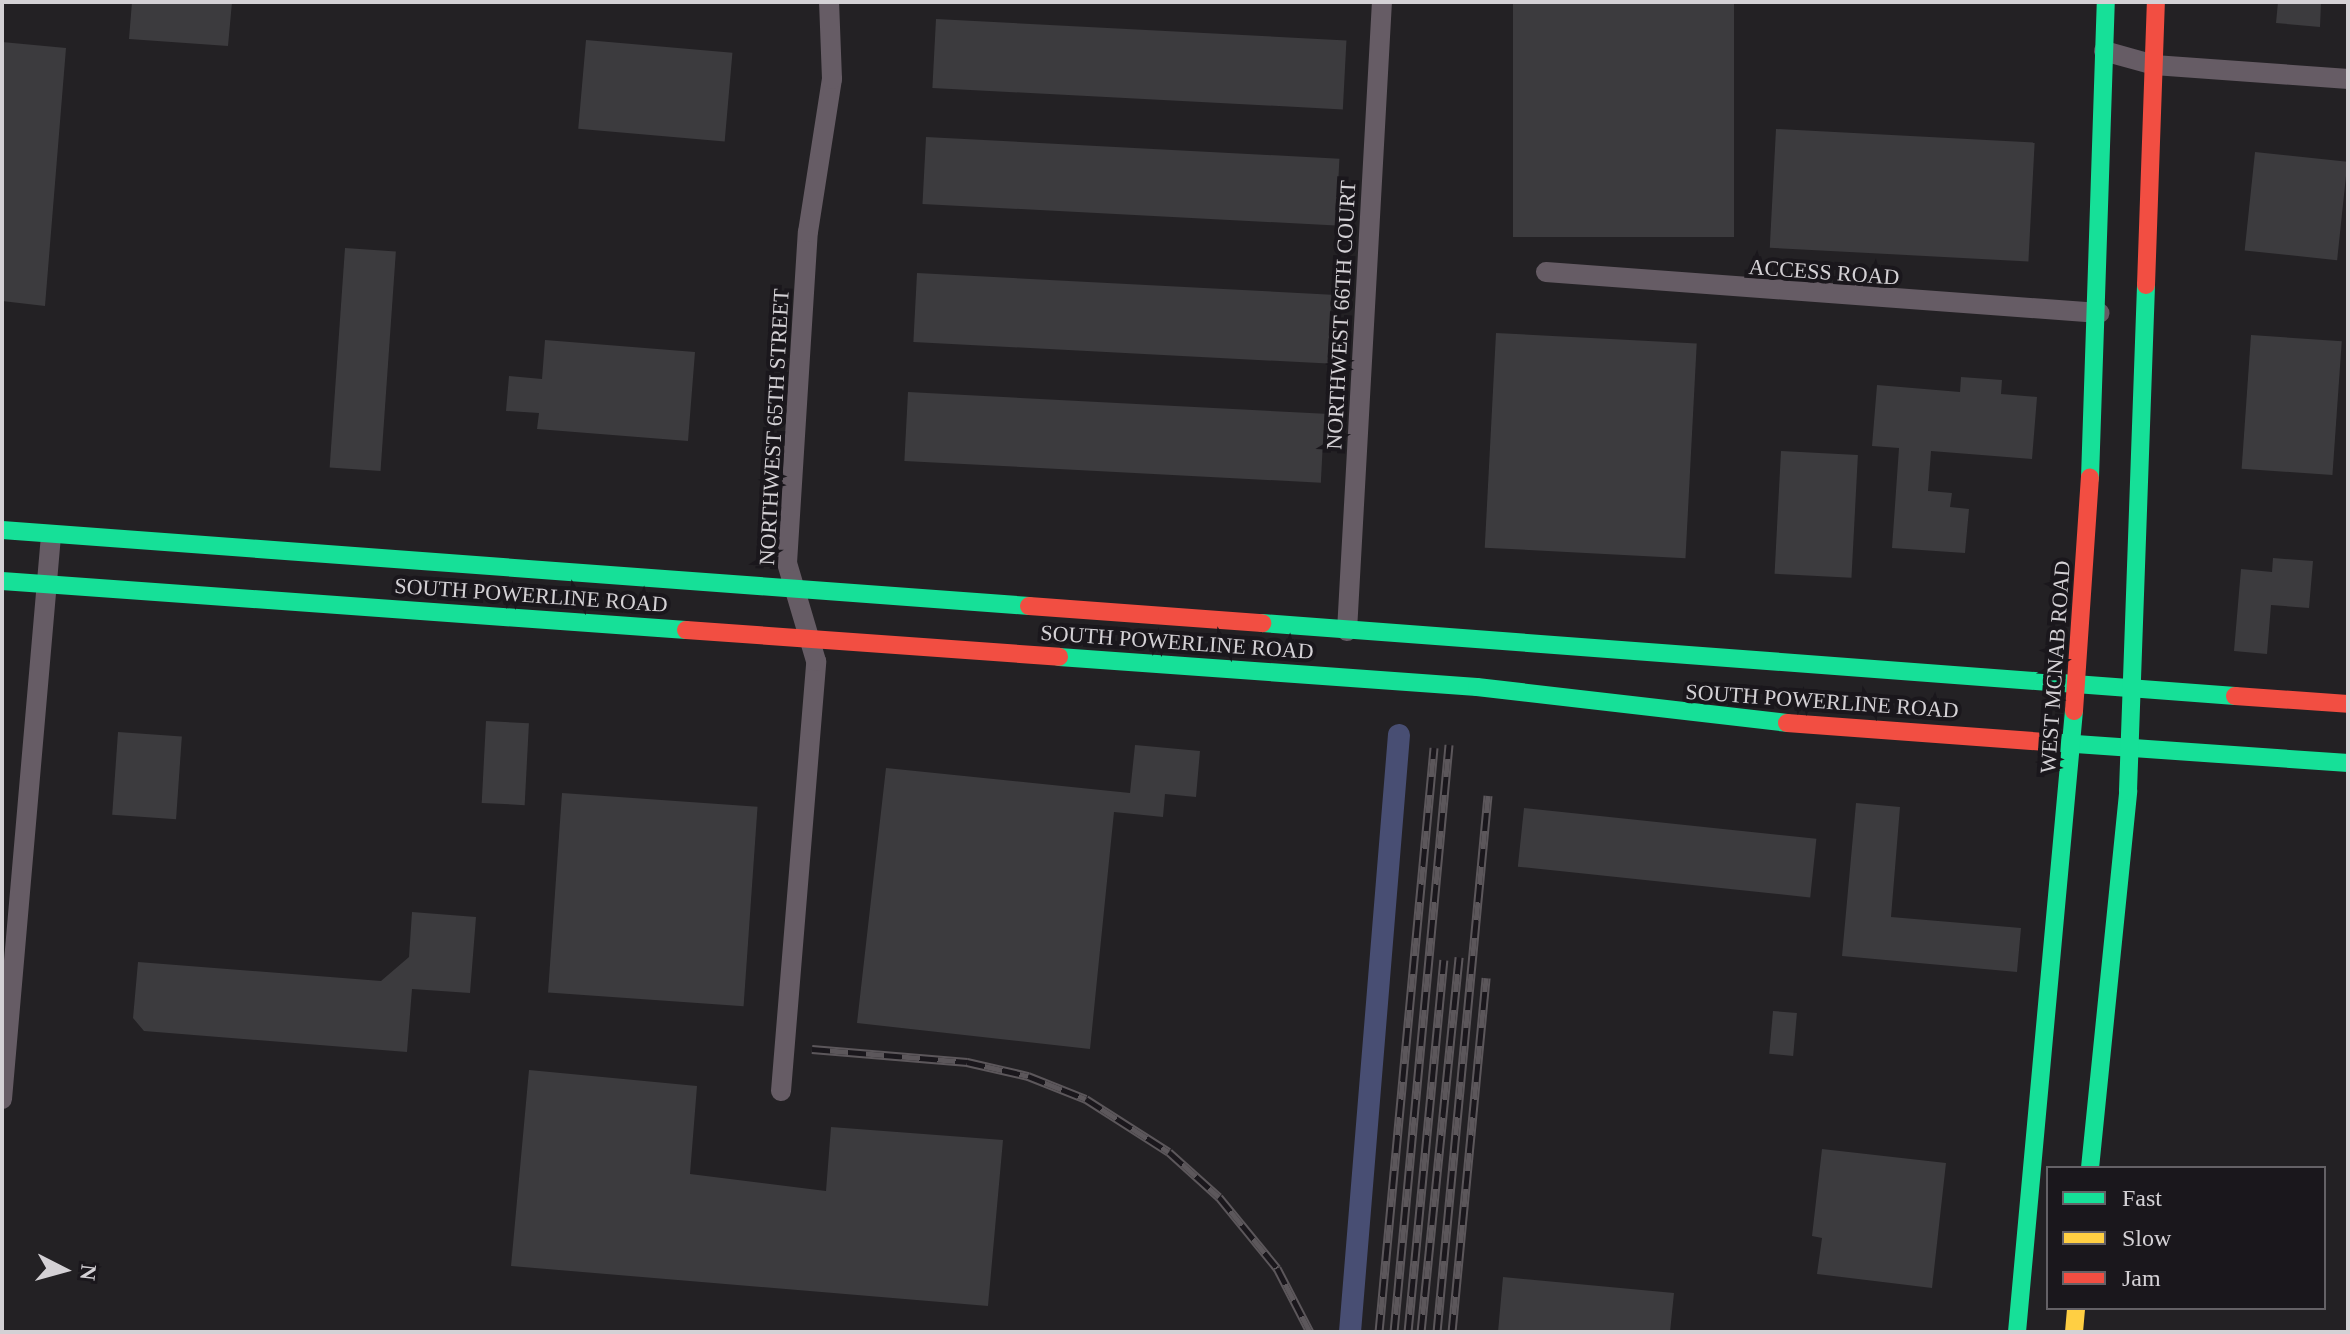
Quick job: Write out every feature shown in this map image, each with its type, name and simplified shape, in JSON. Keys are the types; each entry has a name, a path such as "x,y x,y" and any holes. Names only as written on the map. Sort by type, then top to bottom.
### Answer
{"main road":[{"name":"WEST MCNAB ROAD","path":"2017,1332 2078,685 2099,313 2106,2"},
{"path":"2090,1166 2129,748 2156,2"},
{"name":"SOUTH POWERLINE ROAD","path":"2,530 2348,704"},
{"name":"SOUTH POWERLINE ROAD","path":"2,581 1492,688 1698,717 2348,763"},
{"path":"2074,1332 2076,1310"}],"street":[{"name":"NORTHWEST 65TH STREET","path":"781,1091 816,661 795,591 788,549 808,232 832,79 829,2"},
{"name":"NORTHWEST 66TH COURT","path":"1347,631 1382,2"},
{"path":"2104,51 2154,65 2348,79"},
{"name":"ACCESS ROAD","path":"1546,272 2099,313"},
{"path":"2,1099 51,535"}],"building":[{"path":"132,2 232,2 228,46 129,39"},
{"path":"1513,2 1734,2 1734,237 1513,237"},
{"path":"2278,2 2321,2 2320,27 2276,23"},
{"path":"936,19 1346,41 1343,109 932,88"},
{"path":"586,40 732,53 725,141 578,129"},
{"path":"2,42 66,48 45,306 2,301"},
{"path":"1776,129 2035,143 2028,261 1770,248"},
{"path":"926,137 1339,159 1336,226 922,204"},
{"path":"2255,152 2347,162 2337,260 2245,250"},
{"path":"345,248 396,252 381,471 330,467"},
{"path":"917,273 1331,295 1328,364 913,342"},
{"path":"1496,333 1697,344 1685,558 1485,548"},
{"path":"2251,335 2342,341 2332,475 2242,469"},
{"path":"545,340 695,352 688,441 537,429 539,413 506,411 509,376 542,379"},
{"path":"1961,377 2002,380 2001,394 2037,397 2032,459 1931,451 1928,491 1952,493 1950,507 1969,509 1965,553 1892,548 1899,448 1872,446 1877,385 1960,392"},
{"path":"908,392 1324,414 1321,483 904,461"},
{"path":"1781,451 1858,455 1851,578 1775,574"},
{"path":"2273,558 2313,561 2309,608 2271,605 2267,654 2234,651 2241,569 2272,572"},
{"path":"486,721 529,723 525,805 482,803"},
{"path":"118,732 182,736 176,819 112,815"},
{"path":"1135,745 1200,751 1196,797 1165,794 1163,817 1114,812 1090,1049 857,1023 886,768 1130,793"},
{"path":"562,793 758,807 744,1006 548,993"},
{"path":"1856,803 1900,807 1891,917 2021,928 2017,972 1842,956"},
{"path":"1524,808 1816,839 1810,897 1518,867"},
{"path":"412,912 476,917 470,993 412,989 407,1052 144,1031 133,1018 138,962 381,981 409,957"},
{"path":"1773,1011 1797,1013 1793,1056 1769,1054"},
{"path":"529,1070 697,1086 690,1174 826,1191 831,1127 1003,1140 988,1306 511,1266"},
{"path":"1822,1149 1946,1163 1932,1288 1817,1274 1822,1238 1812,1236"},
{"path":"1503,1277 1674,1293 1670,1332 1498,1332"}],"waterway":[{"path":"1350,1332 1399,735"}],"railway":[{"path":"1394,1332 1449,745"},
{"path":"1379,1332 1434,748"},
{"path":"1437,1332 1488,795"},
{"path":"1421,1332 1459,957"},
{"path":"1408,1332 1444,960"},
{"path":"1452,1332 1486,978"},
{"path":"812,1049 967,1062 1028,1076 1086,1099 1169,1152 1219,1197 1277,1268 1310,1332"}],"traffic: fast":[{"path":"2090,478 2106,2"},
{"path":"2090,1166 2128,791 2146,285"},
{"path":"2,530 1029,606"},
{"path":"2,581 686,630"},
{"path":"1262,623 2235,696"},
{"path":"1059,657 1477,687 1787,723"},
{"path":"2017,1332 2074,711"},
{"path":"2047,742 2348,763"}],"traffic: slow":[{"path":"2074,1332 2076,1310"}],"traffic: jam":[{"path":"2146,285 2156,2"},
{"path":"2074,711 2090,478"},
{"path":"1029,606 1262,623"},
{"path":"686,630 1059,657"},
{"path":"2235,696 2348,704"},
{"path":"1787,723 2047,742"}]}
